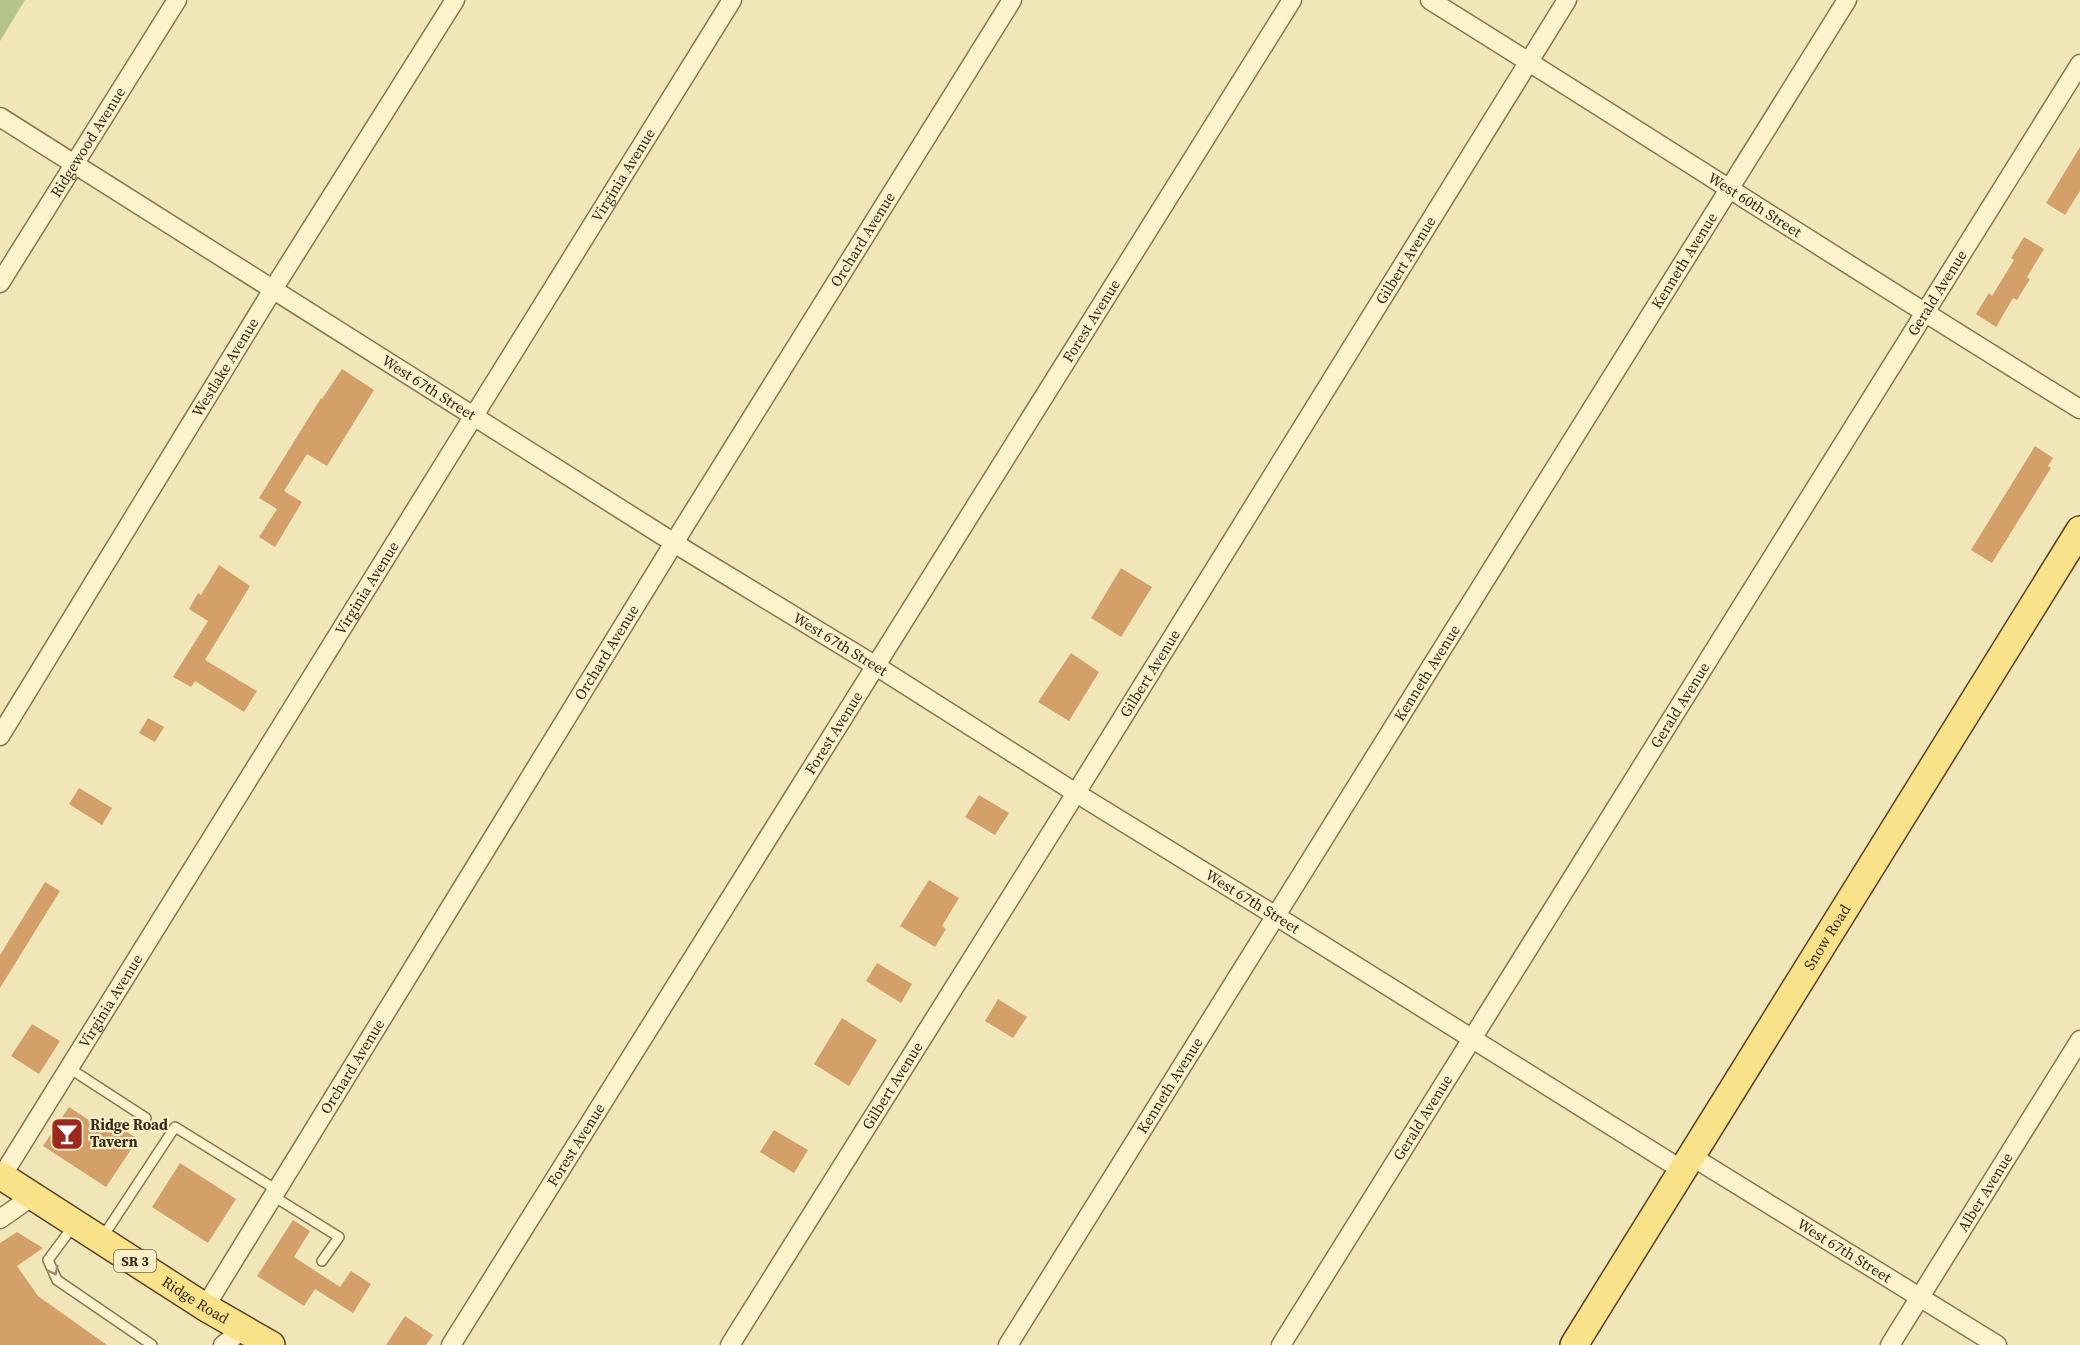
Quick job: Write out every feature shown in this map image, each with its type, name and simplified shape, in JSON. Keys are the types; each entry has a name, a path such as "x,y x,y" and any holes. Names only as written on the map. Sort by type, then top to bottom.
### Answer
{"main road":[{"name":"Snow Road","path":"1574,1345 2080,531"},
{"name":"Ridge Road","path":"1,1176 205,1307 271,1345"}],"street":[{"name":"Ridgewood Avenue","path":"0,283 177,0"},
{"name":"Westlake Avenue","path":"0,736 272,291 455,0"},
{"name":"Virginia Avenue","path":"1,1176 732,0"},
{"name":"Orchard Avenue","path":"205,1307 674,542 1012,0"},
{"name":"Forest Avenue","path":"451,1345 1292,0"},
{"name":"West 60th Street","path":"1430,0 2080,409"},
{"name":"Gilbert Avenue","path":"730,1345 1076,793 1567,0"},
{"name":"Kenneth Avenue","path":"1008,1345 1847,0"},
{"name":"Gerald Avenue","path":"1281,1345 2080,64"},
{"name":"West 67th Street","path":"0,117 272,291 1471,1039 1920,1298 1997,1345"},
{"name":"Alber Avenue","path":"1890,1345 2080,1040"},
{"path":"0,1219 33,1196"},
{"path":"224,1345 245,1329"}],"lane":[{"path":"69,1068 146,1118"},
{"path":"101,1240 175,1127 339,1237 322,1262"},
{"path":"76,1223 48,1260 57,1280 152,1345"}],"green space":[{"path":"0,0 25,0 0,41"}],"building":[{"path":"2080,147 2080,191 2065,215 2046,203"},
{"path":"2024,237 2044,249 2027,277 2030,279 2017,300 2013,298 1996,327 1976,314 1989,293 1992,296 2014,260 2011,258"},
{"path":"342,369 374,390 327,466 307,454 284,491 302,502 275,547 259,537 277,509 259,498 321,398"},
{"path":"2035,446 2053,458 2048,466 2051,468 1992,563 1971,550"},
{"path":"219,565 250,586 205,660 257,691 244,712 195,681 191,687 173,677 208,621 189,609 198,593 201,595"},
{"path":"1121,568 1152,587 1121,637 1091,618"},
{"path":"1071,653 1099,672 1069,721 1038,702"},
{"path":"148,718 164,727 155,742 139,733"},
{"path":"79,788 112,808 102,825 69,804"},
{"path":"979,795 1009,813 995,835 965,817"},
{"path":"929,880 959,898 942,926 946,929 935,947 900,926"},
{"path":"45,882 60,891 0,988 0,955"},
{"path":"877,963 912,984 901,1003 866,981"},
{"path":"998,999 1027,1017 1013,1038 985,1021"},
{"path":"842,1018 877,1040 849,1086 814,1064"},
{"path":"32,1024 60,1041 39,1074 11,1056"},
{"path":"69,1107 104,1130 110,1121 138,1139 106,1187 43,1146"},
{"path":"774,1130 808,1150 794,1173 760,1152"},
{"path":"180,1163 236,1199 208,1243 152,1207"},
{"path":"293,1220 310,1231 294,1257 340,1287 351,1271 371,1284 353,1313 315,1289 304,1306 257,1276"},
{"path":"17,1232 43,1248 17,1266 38,1296 107,1345 0,1345 0,1243"},
{"path":"405,1316 433,1335 426,1345 386,1345"}],"place":[{"name":"Ridge Road Tavern","path":"67,1134"}]}
